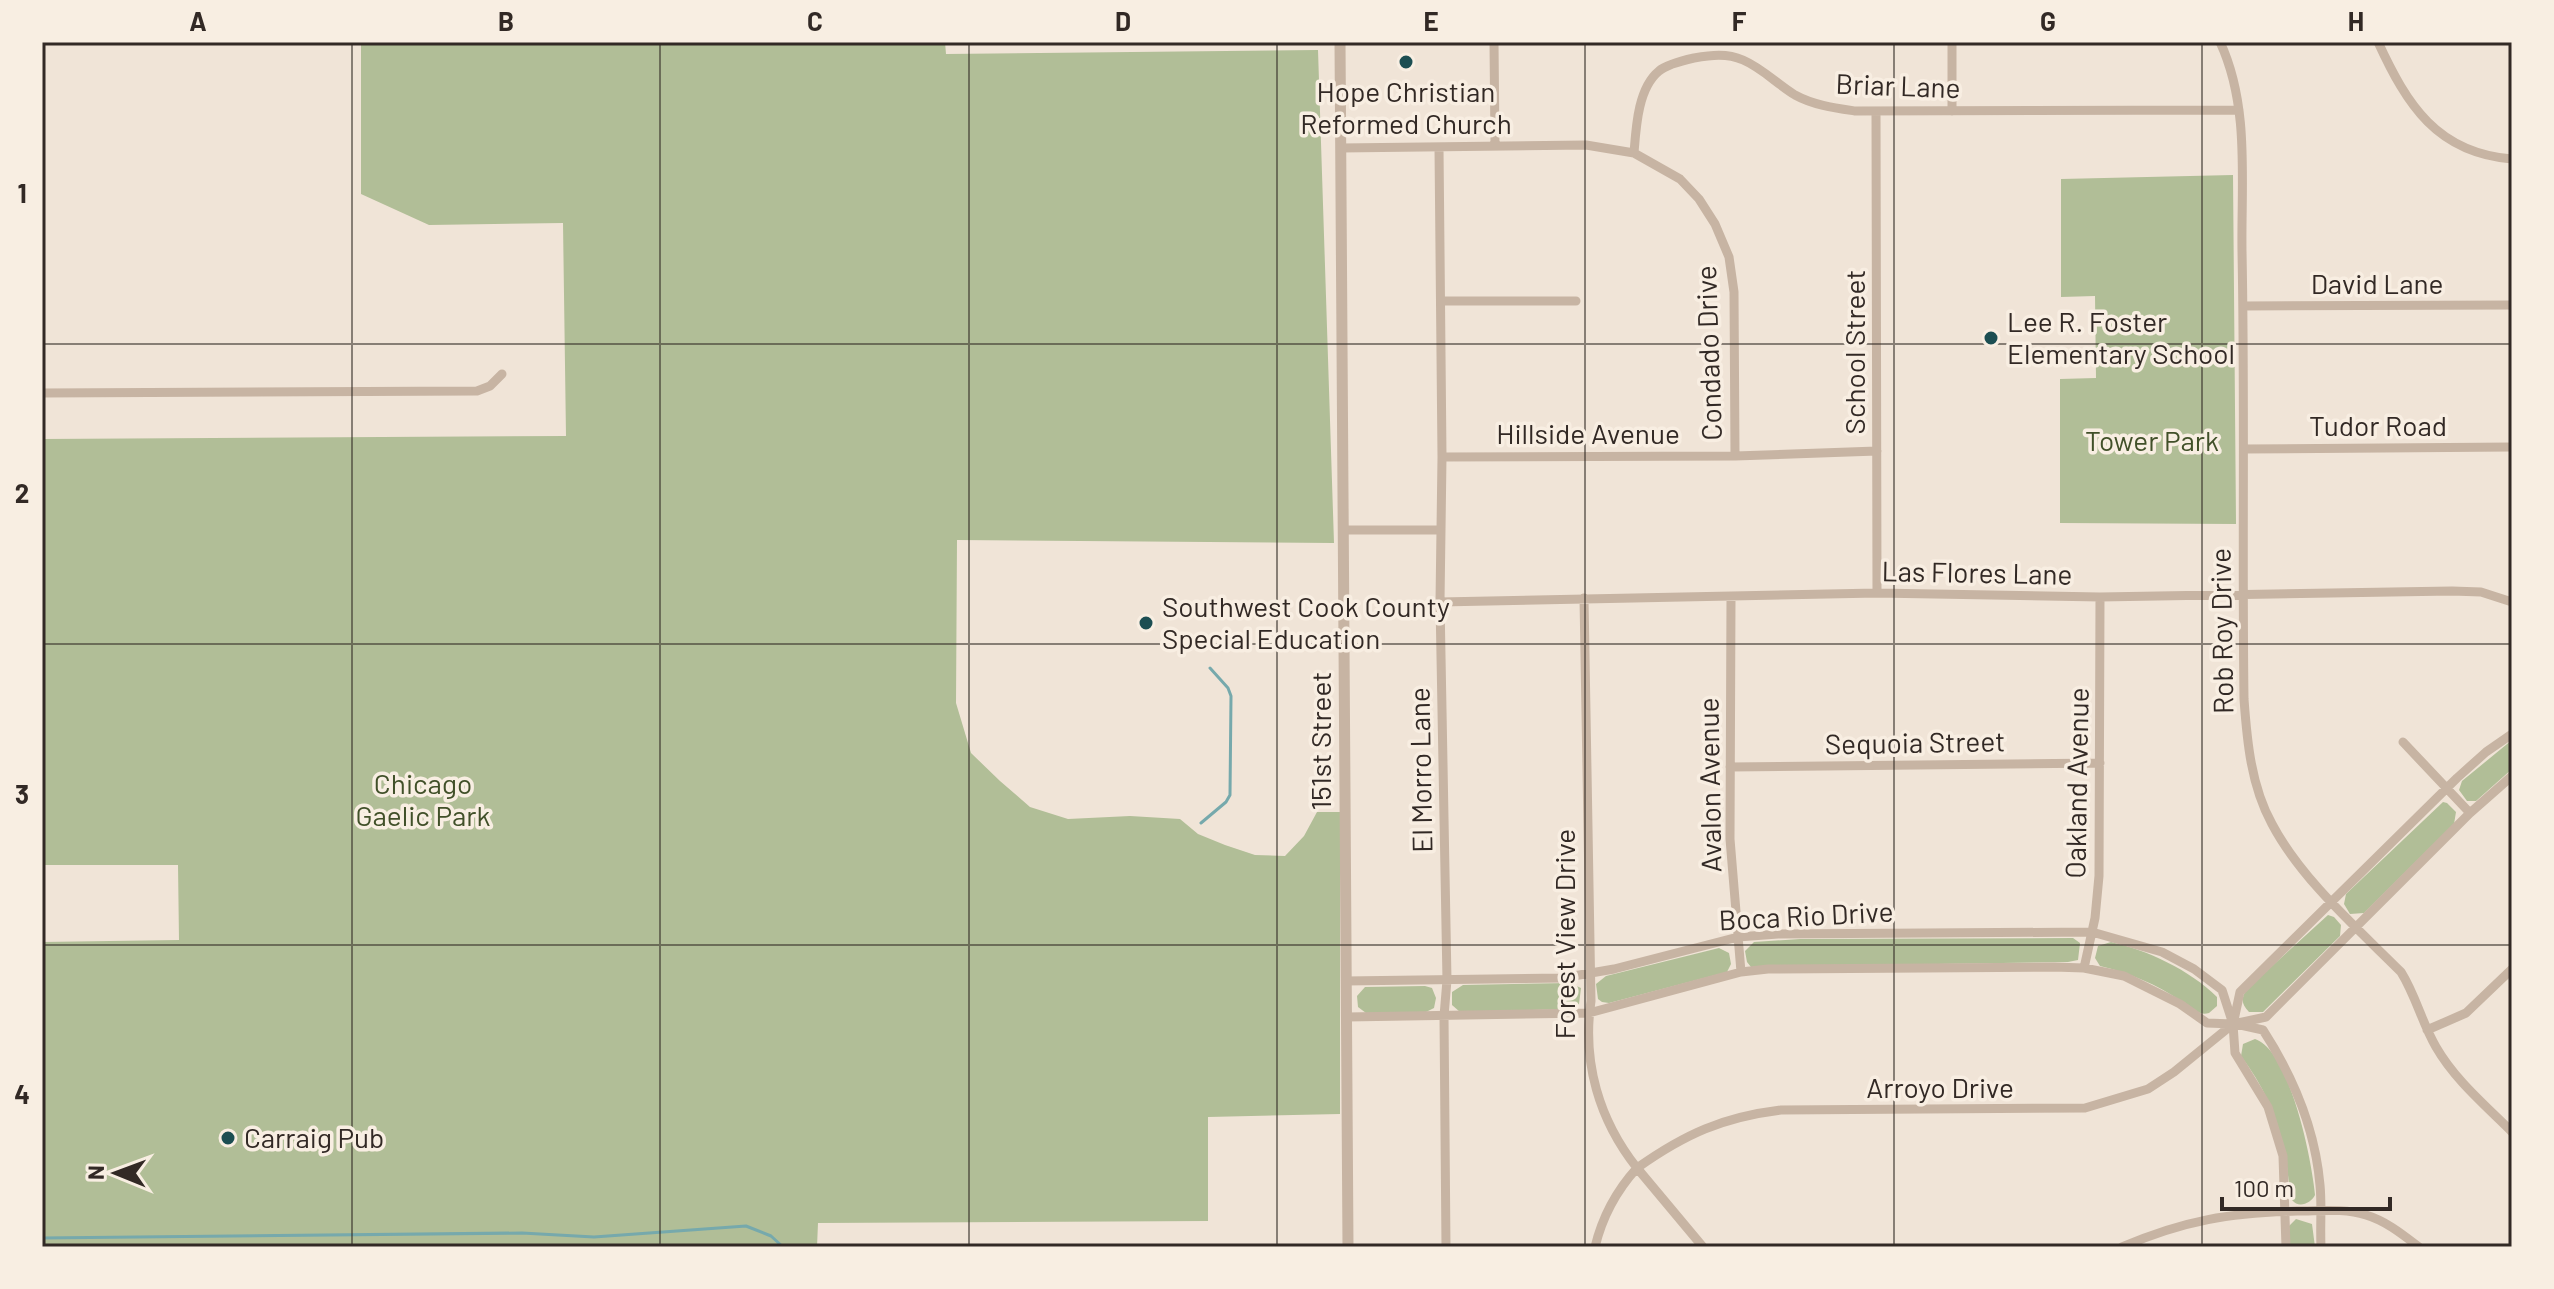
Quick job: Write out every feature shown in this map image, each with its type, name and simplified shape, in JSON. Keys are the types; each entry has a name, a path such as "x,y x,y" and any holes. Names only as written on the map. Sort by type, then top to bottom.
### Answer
{"street":[{"name":"151st Street","path":"1340,42 1348,1247"},
{"path":"1494,42 1495,145"},
{"path":"1952,42 1952,111"},
{"name":"Rob Roy Drive","path":"2220,42 2233,74 2239,110 2244,711 2255,782 2270,822 2290,855 2401,972 2427,1030 2455,1076 2512,1132"},
{"path":"2378,42 2400,88 2425,120 2458,145 2479,155 2512,159"},
{"name":"Briar Lane","path":"1634,153 1639,111 1648,87 1660,70 1711,55 1726,55 1747,61 1796,96 1855,111 2239,110"},
{"name":"School Street","path":"1876,111 1877,593"},
{"name":"Condado Drive","path":"1341,148 1586,145 1634,153 1680,179 1699,199 1715,224 1729,257 1734,292 1735,456"},
{"name":"El Morro Lane","path":"1439,148 1440,602 1447,980 1444,1016 1446,1247"},
{"path":"1441,301 1576,301"},
{"name":"David Lane","path":"2243,306 2512,305"},
{"path":"42,394 477,391 490,386 502,374"},
{"name":"Tudor Road","path":"2244,449 2512,447"},
{"name":"Hillside Avenue","path":"1442,457 1735,456 1877,451"},
{"path":"1343,530 1440,530"},
{"name":"Las Flores Lane","path":"1440,602 1877,593 2100,597 2481,592 2512,602"},
{"name":"Avalon Avenue","path":"1731,597 1730,839 1741,972"},
{"name":"Oakland Avenue","path":"2084,968 2099,876 2100,597"},
{"name":"Forest View Drive","path":"1584,598 1588,1051 1594,1084 1620,1146 1703,1247"},
{"path":"2233,1024 2240,992 2447,788 2486,752 2512,734"},
{"path":"2403,742 2470,813"},
{"name":"Sequoia Street","path":"1730,767 2100,763"},
{"name":"Arroyo Drive","path":"1637,1168 1693,1132 1749,1114 1781,1110 2085,1108 2148,1089 2233,1024 2266,1017 2470,813 2512,776"},
{"name":"Boca Rio Drive","path":"1346,981 1562,978 1738,937 1778,934 2092,932 2162,952 2194,969 2222,990 2233,1024 2235,1053 2268,1107 2283,1156 2286,1247"},
{"name":"Boca Rio Drive","path":"1347,1017 1589,1013 1741,972 1784,969 2084,968 2124,976 2180,1004 2207,1023 2263,1030 2283,1061 2310,1124 2317,1156 2321,1247"},
{"path":"2427,1030 2466,1013 2512,969"},
{"path":"1595,1247 1622,1185 1637,1168"},
{"path":"2122,1247 2204,1219 2234,1213 2321,1210 2347,1211 2374,1218 2419,1247"}],"green space":[{"name":"Chicago Gaelic Park","path":"361,42 945,42 946,54 1318,50 1334,543 957,540 956,703 971,753 1030,807 1068,819 1130,816 1180,819 1198,834 1225,845 1255,855 1285,856 1304,836 1317,812 1340,812 1340,1114 1208,1117 1208,1221 818,1223 817,1247 42,1247 42,942 179,940 178,865 42,865 42,439 566,436 563,223 429,225 361,194"},
{"name":"Tower Park","path":"2233,175 2236,524 2060,523 2060,379 2096,378 2095,296 2061,297 2061,179"},
{"path":"2512,740 2512,769 2476,801 2467,801 2459,790 2462,781"},
{"path":"2443,802 2456,812 2454,824 2364,913 2350,914 2344,904 2346,894"},
{"path":"2328,915 2341,925 2340,936 2263,1012 2249,1012 2243,1001 2247,989"},
{"path":"2073,938 2080,943 2078,960 2068,962 1751,967 1745,951 1754,942 1800,939"},
{"path":"2111,942 2139,950 2181,970 2217,997 2217,1006 2209,1013 2198,1012 2153,985 2100,966 2095,958 2098,946"},
{"path":"1719,948 1729,953 1731,964 1727,972 1609,1003 1598,999 1596,984 1606,976"},
{"path":"1570,983 1581,988 1579,1004 1568,1009 1460,1012 1452,1005 1452,992 1463,985"},
{"path":"1365,987 1432,988 1436,998 1434,1008 1426,1012 1366,1013 1358,1007 1357,996"},
{"path":"2255,1039 2268,1047 2279,1063 2297,1108 2315,1195 2305,1204 2292,1200 2285,1155 2273,1112 2241,1056 2243,1044"},
{"path":"2296,1219 2312,1224 2315,1247 2290,1247 2289,1226"}],"waterway":[{"path":"1201,823 1230,795 1231,696 1210,668"},
{"path":"42,1238 522,1233 594,1237 746,1226 771,1236 783,1247"}],"place":[{"name":"Hope Christian Reformed Church","path":"1406,62"},
{"name":"Lee R. Foster Elementary School","path":"1991,338"},
{"name":"Southwest Cook County Special Education","path":"1146,623"},
{"name":"Carraig Pub","path":"228,1138"}]}
